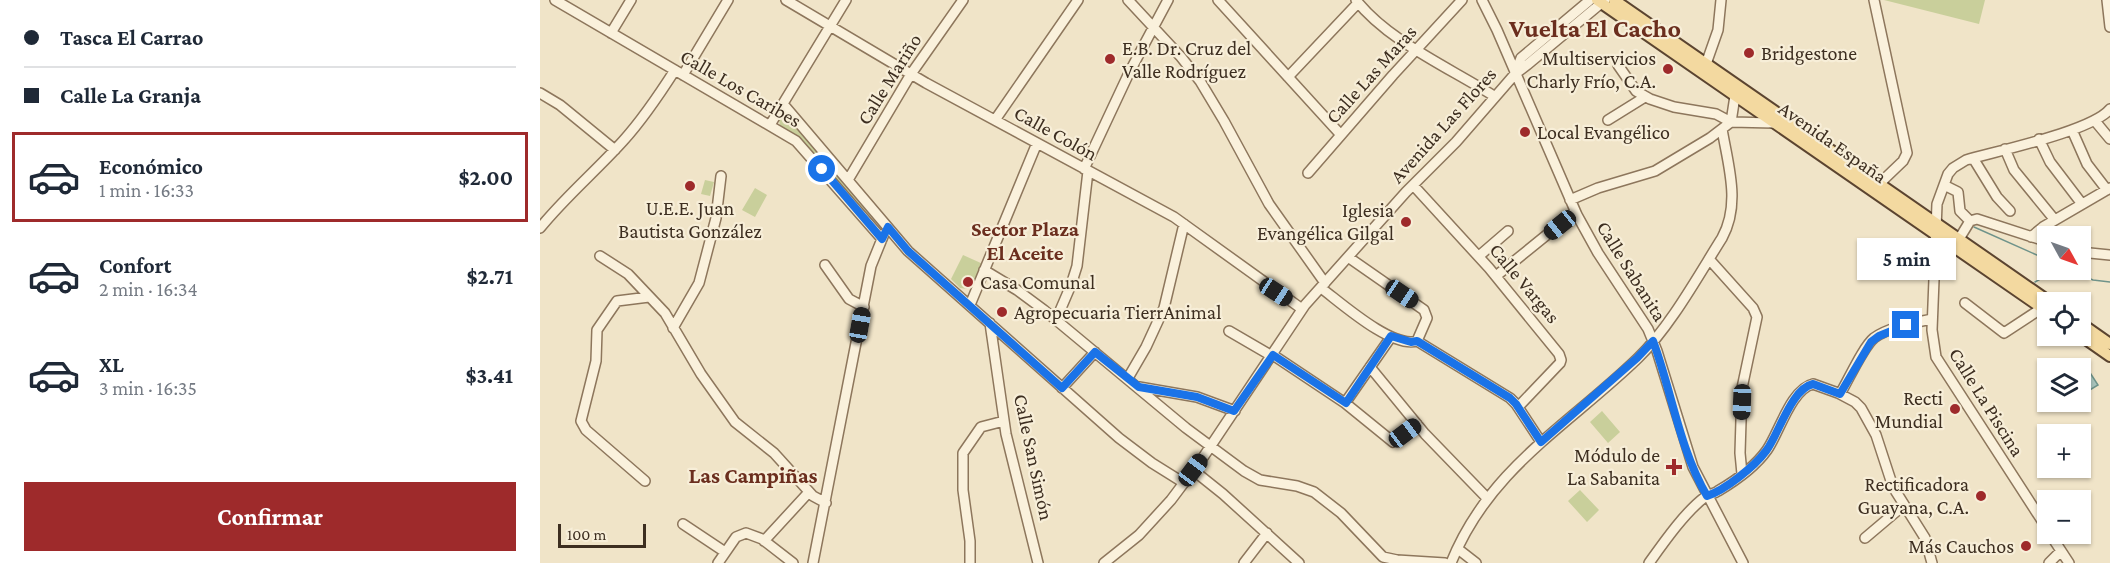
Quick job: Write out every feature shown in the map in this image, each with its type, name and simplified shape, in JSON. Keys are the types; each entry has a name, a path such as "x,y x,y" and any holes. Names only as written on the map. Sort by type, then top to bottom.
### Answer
{"main road":[{"name":"Avenida España","path":"1614,0 1706,64 1774,123 2037,301"},
{"name":"Avenida España","path":"1601,1 1936,223 2037,300"},
{"path":"2091,331 2110,344"},
{"path":"2091,343 2110,356"}],"street":[{"name":"Calle Los Caribes","path":"555,0 801,145 882,239"},
{"path":"611,33 631,0"},
{"path":"540,228 643,118 679,73 728,0"},
{"name":"Calle Colón","path":"786,0 911,74 1184,224 1302,309"},
{"path":"770,125 846,0"},
{"name":"Calle Mariño","path":"848,180 911,74 963,0"},
{"path":"995,120 1078,0"},
{"path":"1128,0 1200,81 1269,204 1323,285 1367,323 1391,336 1411,342 1417,341 1510,398 1541,442"},
{"path":"1056,320 1077,266 1086,170 1129,73 1168,0"},
{"path":"1218,0 1341,135"},
{"name":"Calle Las Maras","path":"1308,172 1462,0"},
{"name":"Calle Sabanita","path":"1482,0 1575,212 1598,253 1648,329 1693,467 1743,563"},
{"name":"Avenida Las Flores","path":"1515,74 1521,58 1590,0"},
{"path":"1706,64 1718,30 1721,0"},
{"path":"1874,0 1907,153 1903,161 1879,184"},
{"path":"2107,0 2110,24"},
{"path":"1288,77 1357,1 1376,22 1416,50 1494,96"},
{"name":"Avenida Las Flores","path":"1104,563 1128,545 1152,521 1184,483 1302,309 1323,285 1413,185 1456,142 1515,74 1601,1"},
{"path":"1618,65 1636,91 1645,97 1674,107 1716,114 1731,122 1774,123"},
{"path":"1570,200 1598,188 1654,171 1722,129 1731,122 1737,91"},
{"path":"540,93 560,105 615,150"},
{"path":"1608,120 1645,97"},
{"name":"Calle Los Caribes","path":"783,104 908,251 1144,458 1184,483"},
{"name":"Calle La Piscina","path":"2037,513 1939,364 1932,341 1937,204 1953,168 1974,158 2072,130 2095,121 2110,109"},
{"path":"2095,121 2110,139"},
{"path":"1451,563 1487,498 1516,465 1637,358 1653,341 1709,259 1727,230 1732,211 1731,183 1722,129"},
{"path":"2031,237 2054,219 2109,189 2087,164 2072,130"},
{"path":"2039,139 2050,162 2082,204"},
{"path":"970,305 1037,143"},
{"path":"2005,149 2014,170 2054,219"},
{"path":"1974,158 1997,197 2010,211"},
{"path":"673,328 697,289 716,218 721,176"},
{"name":"Calle Vargas","path":"1413,185 1479,255 1547,337 1561,358 1557,367 1518,407"},
{"path":"1944,185 1958,192 1960,210 1970,221"},
{"path":"1496,276 1575,212"},
{"path":"1959,239 1970,221 1977,219 2037,239"},
{"path":"1128,378 1146,348 1164,308 1184,224"},
{"path":"813,563 871,266 888,227"},
{"path":"1479,255 1508,231"},
{"path":"2091,253 2110,255"},
{"path":"600,256 627,273 665,313 700,374 730,417 743,431 774,453 809,492 826,502"},
{"path":"1348,257 1424,310 1427,318 1417,341"},
{"path":"1709,259 1753,308 1757,317 1742,388 1740,453 1742,474"},
{"path":"825,265 845,294 864,307"},
{"path":"984,270 1017,290 1056,320 1210,447 1244,471 1260,480 1297,486 1321,497 1341,513 1383,557 1445,563"},
{"path":"645,482 586,430 581,421 596,362 597,330 617,301 649,297"},
{"path":"1965,303 2004,333 2037,314"},
{"path":"1840,394 1874,338 1900,327 1932,319"},
{"name":"Calle San Simón","path":"990,323 1004,421 1038,563"},
{"path":"1229,331 1346,403 1393,442 1417,424"},
{"path":"1346,403 1391,336"},
{"path":"1062,388 1095,352"},
{"path":"1370,368 1417,424 1487,498"},
{"path":"1649,563 1668,538 1707,496 1742,474 1767,450 1789,408 1805,387 1813,384 1840,394 1858,405 1869,420 1890,481 1925,538 1932,563"},
{"path":"1139,387 1197,397 1234,411"},
{"path":"970,563 970,541 963,490 963,453 981,427 1004,421"},
{"path":"1193,470 1299,563"},
{"path":"764,541 809,492"},
{"path":"1864,538 1904,506"},
{"path":"683,524 725,552"},
{"path":"718,563 736,537 743,533 751,534 764,541 793,563"},
{"path":"1244,563 1267,533"},
{"path":"2056,544 2069,563"},
{"path":"1458,549 1476,563"},
{"path":"2049,563 2061,551"}],"green space":[{"path":"1884,0 1985,0 1979,24"},
{"path":"784,115 790,117 876,223 874,224 806,145 780,126 779,120"},
{"path":"705,180 714,182 710,196 701,194"},
{"path":"755,188 767,195 755,217 742,210"},
{"path":"963,255 983,264 973,285 968,289 960,288 951,279"},
{"path":"1602,411 1620,432 1608,443 1590,422"},
{"path":"1580,490 1599,510 1587,522 1568,501"}],"water":[{"path":"2091,374 2098,385 2091,389"}],"waterway":[{"path":"1974,227 2037,255"},
{"path":"2091,279 2110,282"},
{"path":"2035,282 2038,280"}],"place":[{"name":"Bridgestone","path":"1749,53"},
{"name":"E.B. Dr. Cruz del Valle Rodríguez","path":"1110,59"},
{"name":"Multiservicios Charly Frío, C.A.","path":"1668,69"},
{"name":"Local Evangélico","path":"1525,132"},
{"name":"U.E.E. Juan Bautista González","path":"690,186"},
{"name":"Iglesia Evangélica Gilgal","path":"1406,222"},
{"name":"Casa Comunal","path":"968,282"},
{"name":"Agropecuaria TierrAnimal","path":"1002,312"},
{"name":"Recti Mundial","path":"1955,409"},
{"name":"Módulo de La Sabanita","path":"1674,467"},
{"name":"Rectificadora Guayana, C.A.","path":"1981,496"},
{"name":"Más Cauchos","path":"2026,546"}],"district":[{"name":"Vuelta El Cacho","path":"1595,28"},
{"name":"Sector Plaza El Aceite","path":"1025,241"},
{"name":"Las Campiñas","path":"753,475"}],"route":[{"path":"822,169 882,239 888,227 908,251 1062,388 1095,352 1139,387 1178,392 1234,411 1273,355 1346,403 1391,336 1411,342 1417,341 1510,398 1541,442 1637,358 1653,341 1683,440 1698,480 1707,496 1718,491 1761,457 1794,400 1805,387 1813,384 1840,394 1874,338 1906,325"}]}
